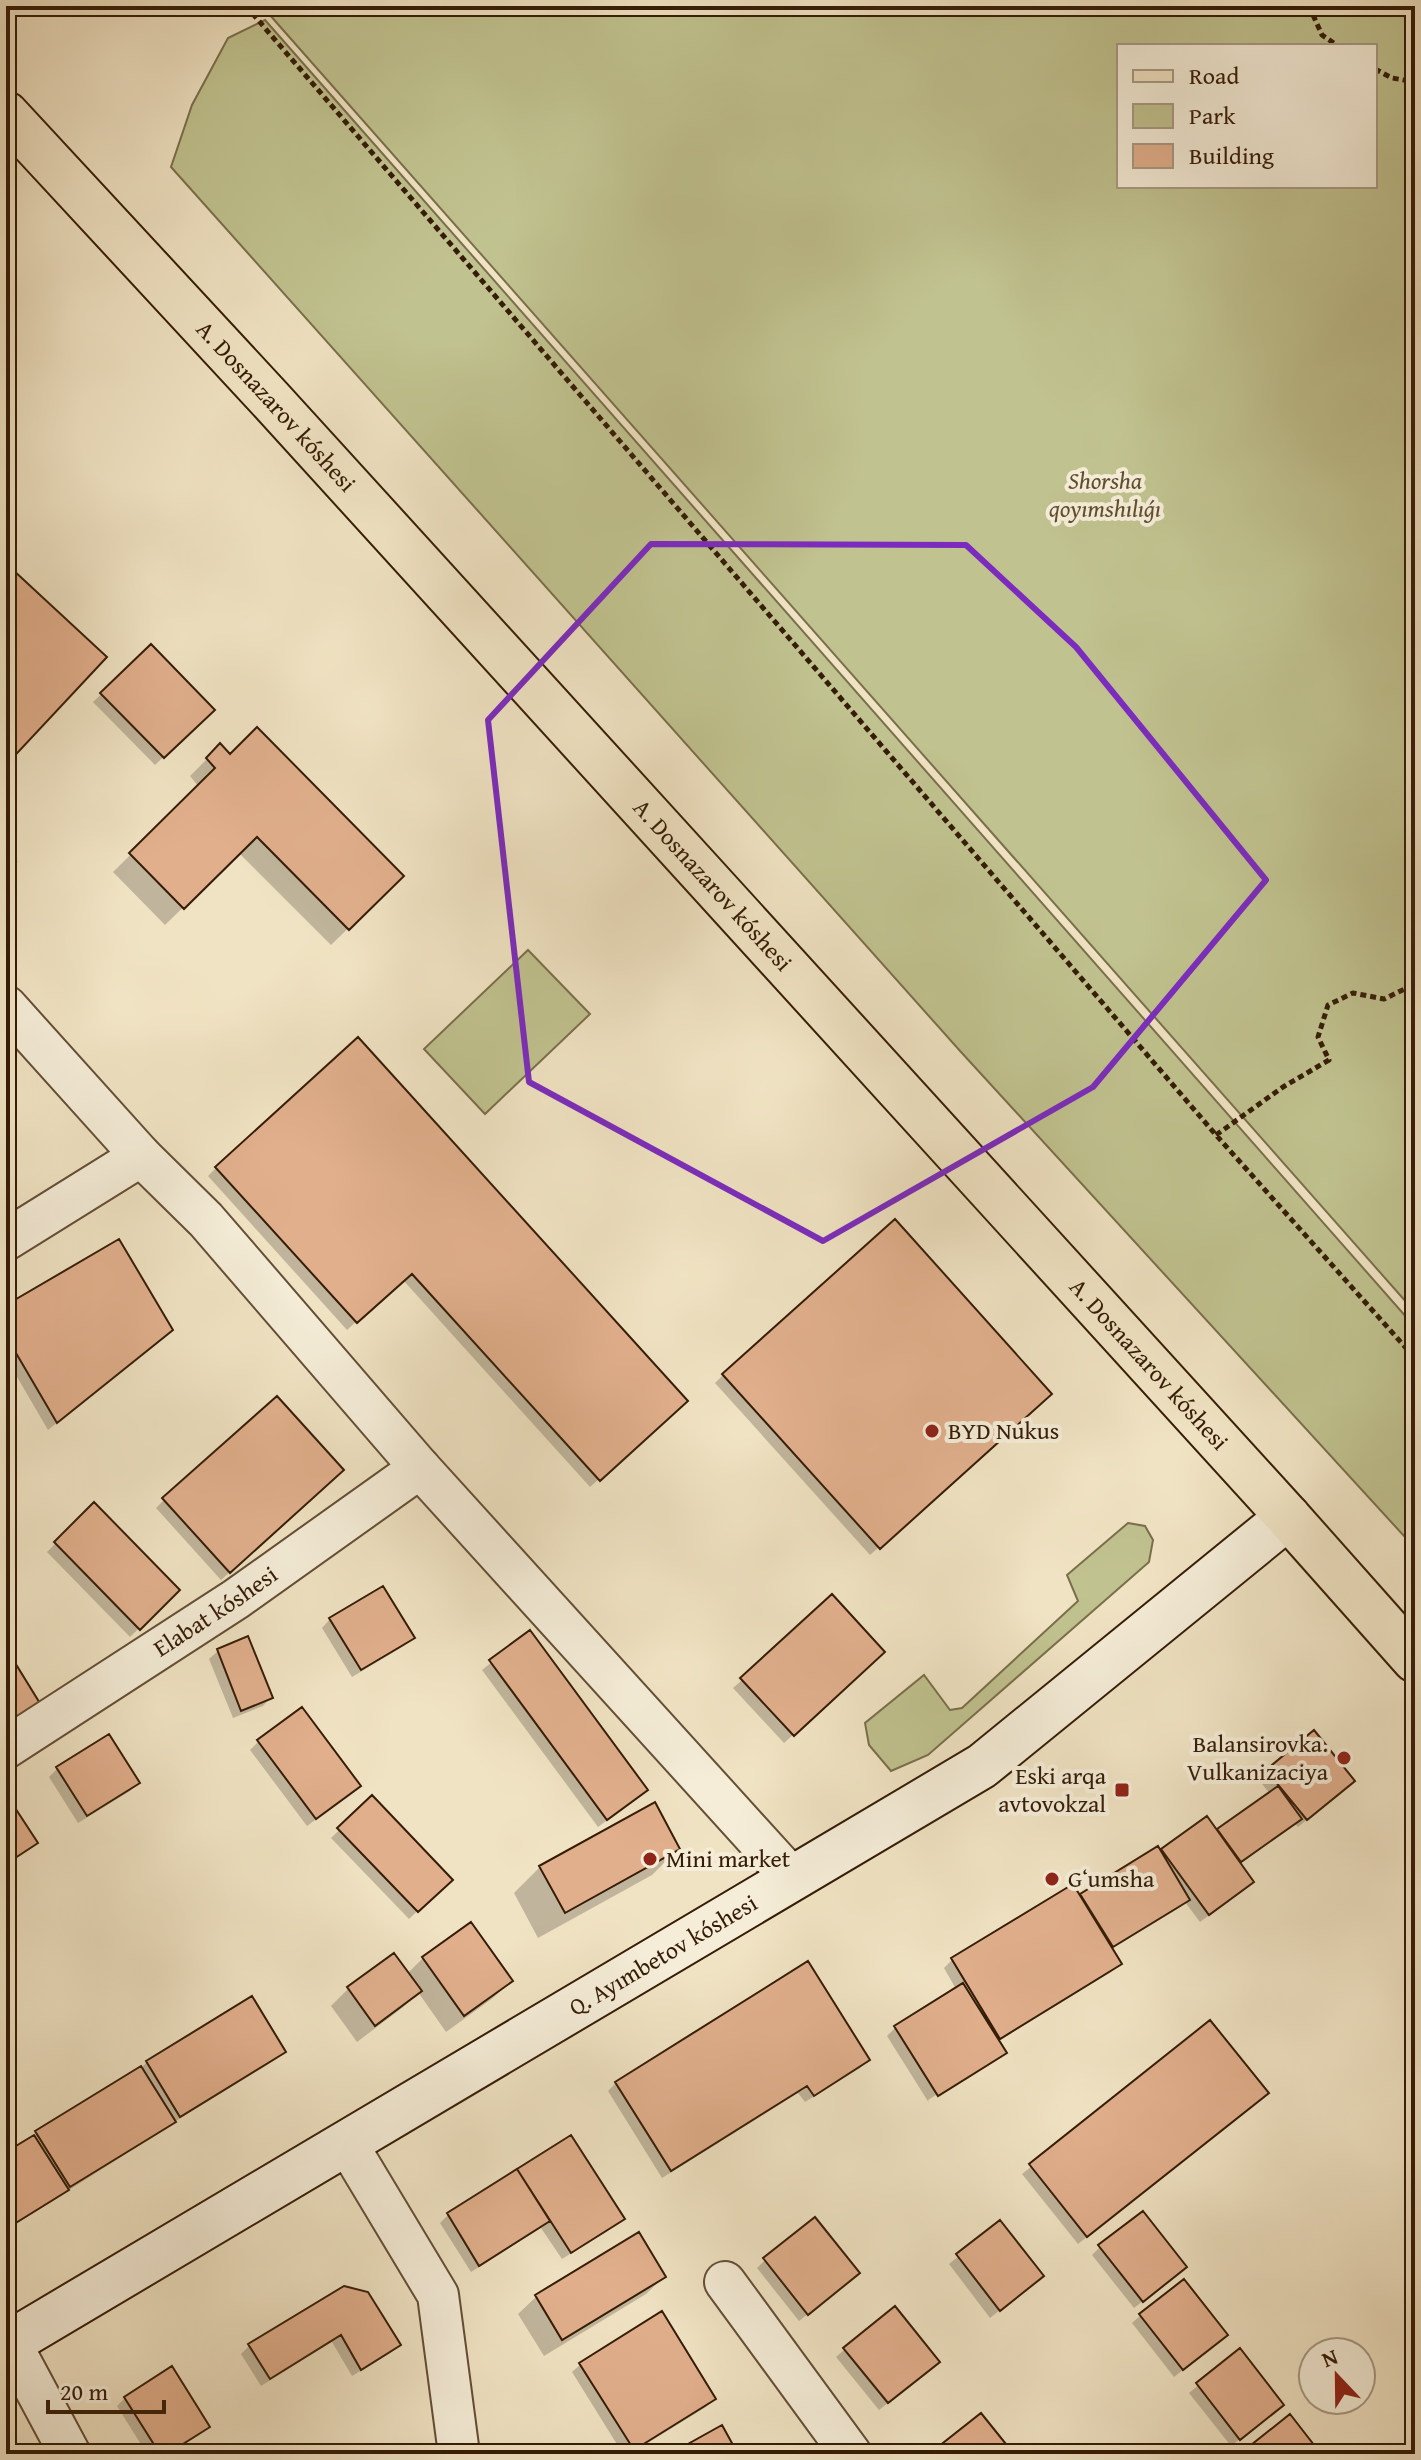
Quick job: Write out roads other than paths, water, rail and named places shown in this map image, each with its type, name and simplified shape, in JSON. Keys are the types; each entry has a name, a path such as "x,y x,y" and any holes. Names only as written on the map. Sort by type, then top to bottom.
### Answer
{"main road":[{"name":"A. Dosnazarov kóshesi","path":"6,114 270,399 1415,1660"}],"street":[{"path":"6,1006 141,1156 206,1220 420,1468 792,1878"},
{"path":"6,1240 141,1156"},
{"name":"Elabat kóshesi","path":"6,1748 236,1599 420,1468"},
{"name":"Q. Ayımbetov kóshesi","path":"8,2344 982,1766 1288,1517"},
{"path":"346,2142 438,2295 459,2454"},
{"path":"725,2282 851,2454"},
{"path":"8,2344 70,2454"}],"place":[{"name":"BYD Nukus","path":"932,1431"},
{"name":"Balansirovka. Vulkanizaciya","path":"1344,1758"},
{"name":"Eski arqa avtovokzal","path":"1122,1790"},
{"name":"Mini market","path":"650,1859"},
{"name":"Gʻumsha","path":"1052,1879"}],"park label":[{"name":"Shorsha qoyımshılıǵı","path":"1105,495"}]}
